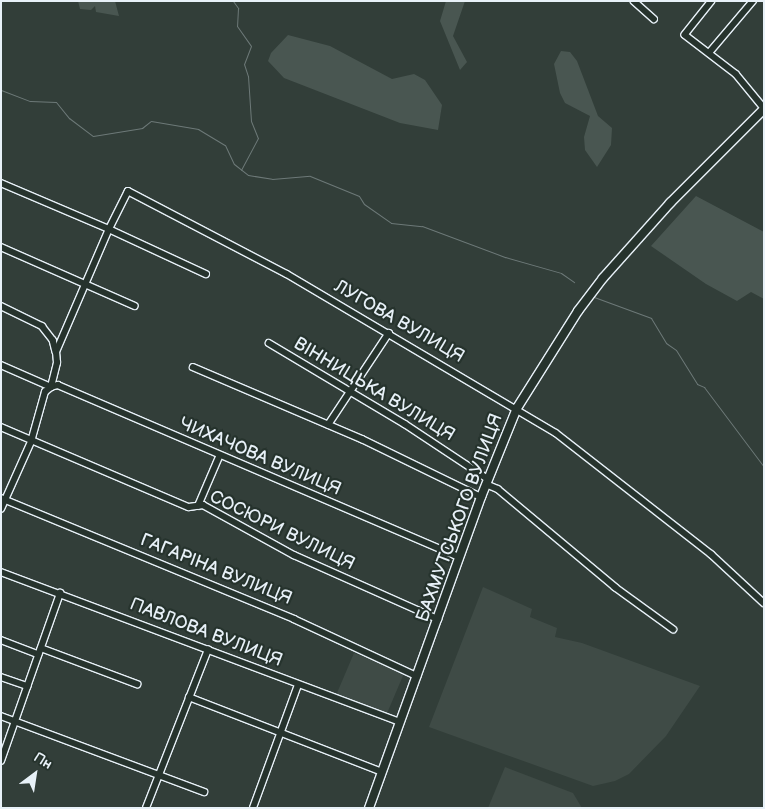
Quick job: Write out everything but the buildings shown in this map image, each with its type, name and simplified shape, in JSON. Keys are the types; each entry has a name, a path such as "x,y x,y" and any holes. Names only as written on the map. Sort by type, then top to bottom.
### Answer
{"main road":[{"name":"БАХМУТСЬКОГО ВУЛИЦЯ","path":"369,808 481,497 517,408 578,311 603,278 670,203 764,108"}],"street":[{"path":"634,1 654,19"},
{"path":"712,1 685,35 736,74 764,108"},
{"path":"709,53 753,1"},
{"path":"1,183 109,229 206,274"},
{"name":"ЛУГОВА ВУЛИЦЯ","path":"109,229 128,192 287,274 556,432 711,554 764,602"},
{"path":"56,352 109,229"},
{"path":"1,247 85,282 135,306"},
{"path":"1,306 42,326 54,340 57,363 51,387 45,392 31,442 3,498 1,509"},
{"path":"328,425 388,333"},
{"name":"ВІННИЦЬКА ВУЛИЦЯ","path":"269,343 350,391 487,481 614,588 673,629"},
{"name":"ЧИХАЧОВА ВУЛИЦЯ","path":"1,365 51,387 58,385 219,457 459,557"},
{"path":"194,367 328,425 481,497"},
{"name":"СОСЮРИ ВУЛИЦЯ","path":"1,427 31,442 190,507 202,505 294,555 438,619"},
{"path":"198,506 219,457"},
{"name":"ГАГАРІНА ВУЛИЦЯ","path":"3,498 294,618 417,676"},
{"name":"ПАВЛОВА ВУЛИЦЯ","path":"1,572 400,722"},
{"path":"1,761 60,593"},
{"path":"1,640 137,684"},
{"path":"146,808 208,650"},
{"path":"1,677 27,686"},
{"path":"253,808 298,685"},
{"path":"189,697 382,772"},
{"path":"1,716 160,773 204,792"}],"shaded area":[{"path":"78,1 115,1 119,16 96,12 95,6 91,10 80,9"},
{"path":"446,1 465,1 453,36 467,62 460,70 440,21"},
{"path":"288,35 330,46 392,79 414,74 425,80 442,105 438,130 400,123 284,78 268,61 271,53"},
{"path":"561,51 570,52 577,61 598,116 612,128 611,145 597,167 585,150 584,137 590,116 565,103 560,93 554,64"},
{"path":"696,196 764,232 764,299 751,292 737,301 706,284 651,246"},
{"path":"483,587 532,609 530,617 557,628 555,637 582,643 700,686 666,736 629,774 615,781 593,786 429,727"},
{"path":"354,653 404,674 385,717 336,696"},
{"path":"505,767 573,793 582,808 488,808"}],"waterway":[{"path":"233,1 238,8 237,26 251,46 244,64 248,76 251,121 258,138 241,170"},
{"path":"1,90 30,101 56,102 69,118 93,136 142,128 151,121 198,129 225,145 234,164 248,175 272,179 310,176 359,196 364,204 391,223 422,226 505,257 561,273 574,282"},
{"path":"594,297 651,318 666,343 676,350 697,384 704,387 764,467"}]}
